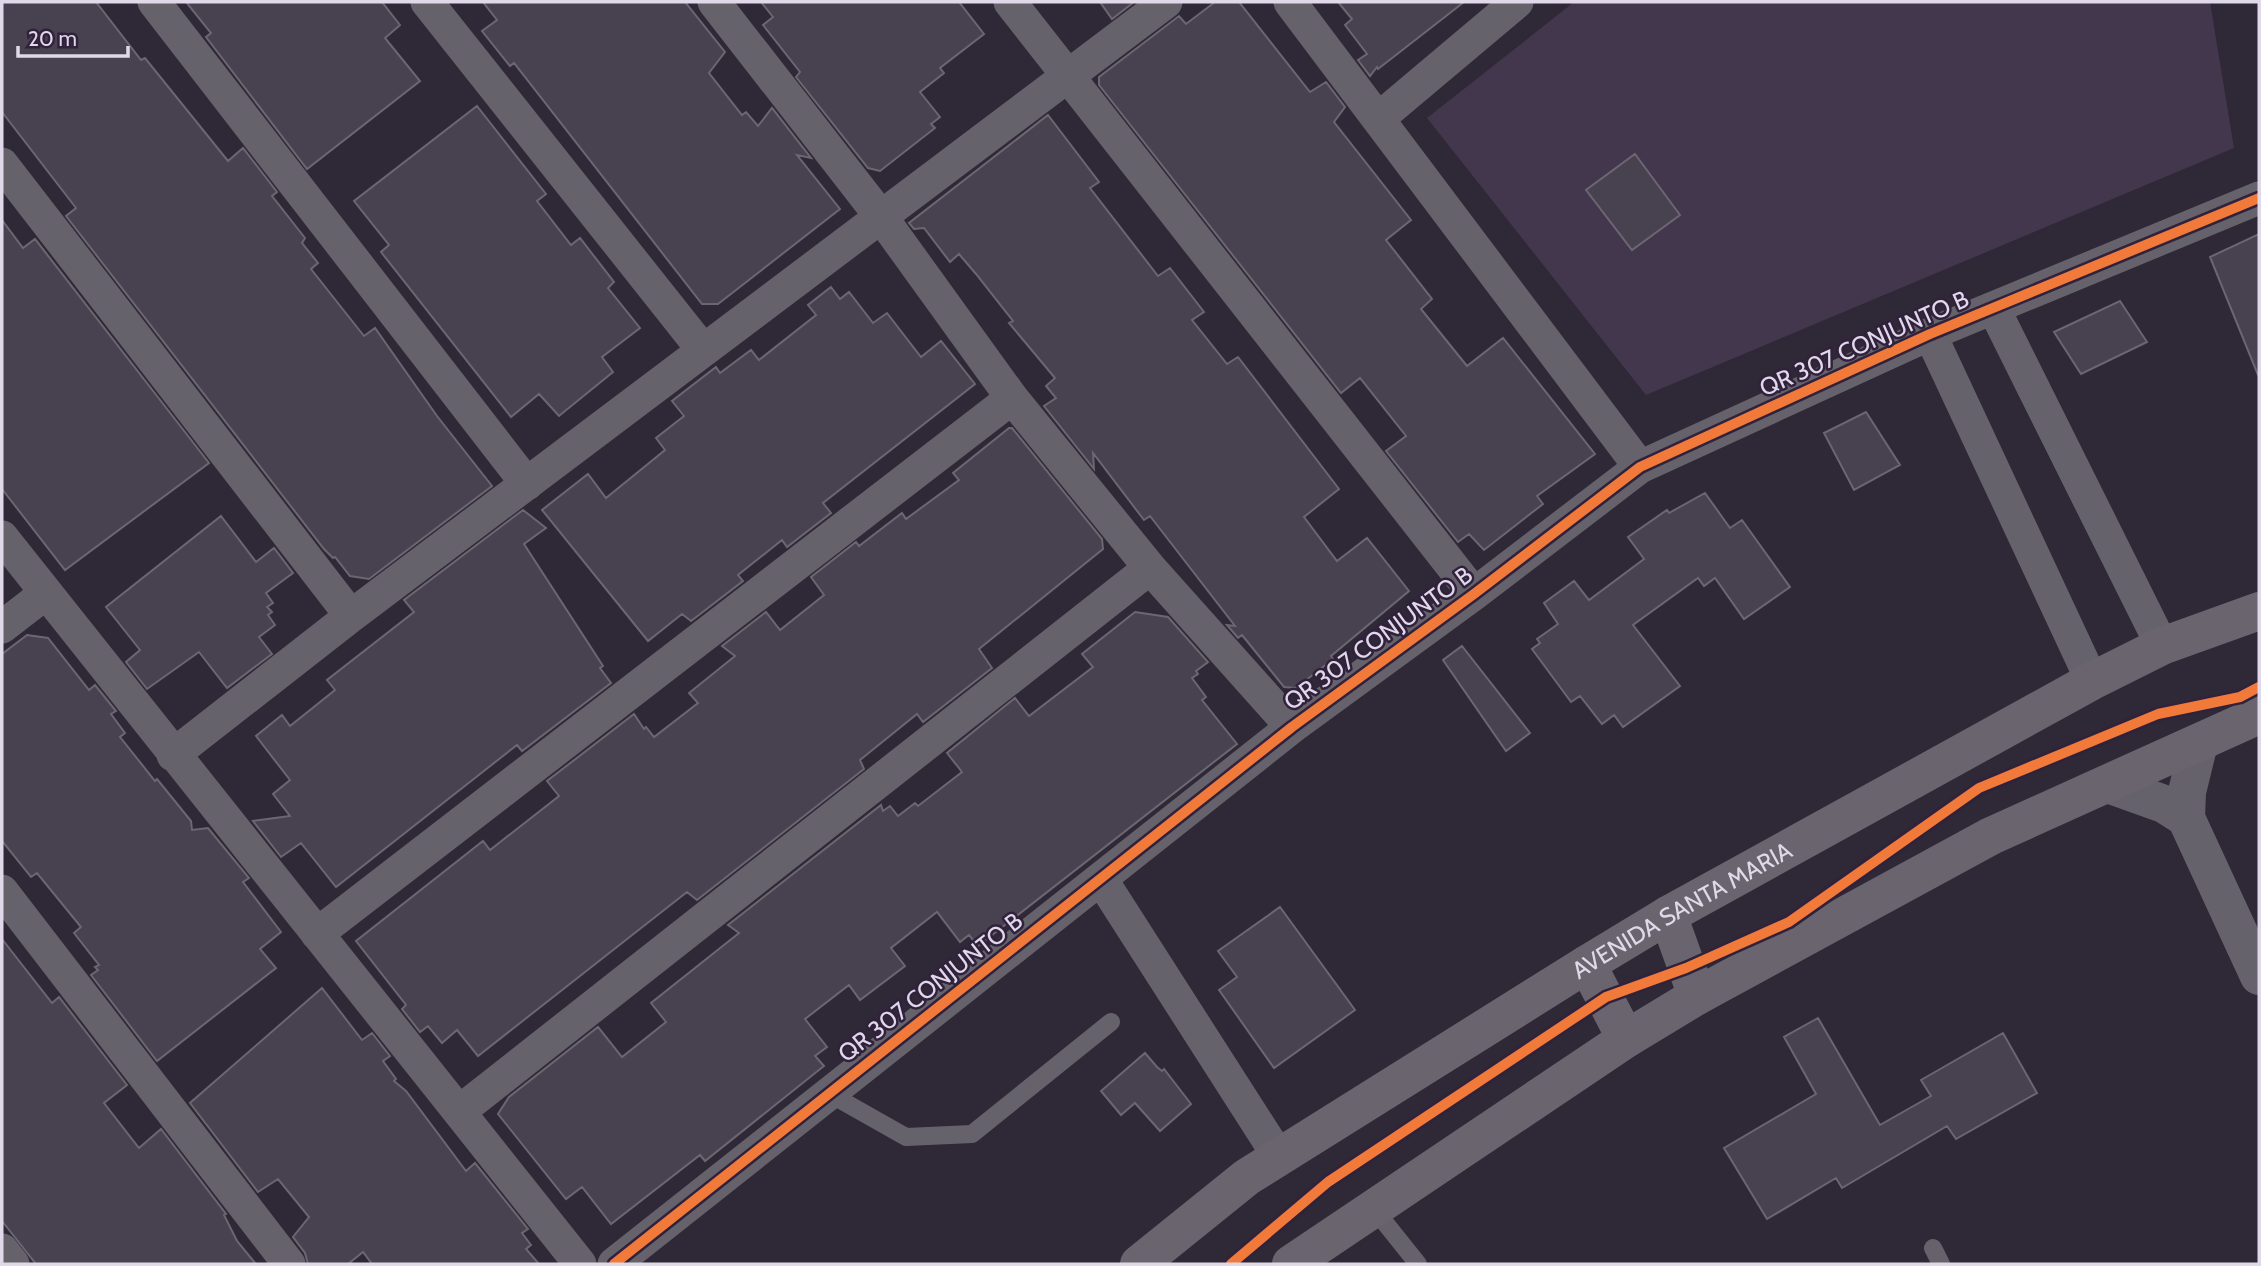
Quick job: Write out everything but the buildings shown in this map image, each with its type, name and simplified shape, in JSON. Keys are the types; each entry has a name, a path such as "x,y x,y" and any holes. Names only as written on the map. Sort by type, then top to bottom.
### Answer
{"main road":[{"name":"AVENIDA SANTA MARIA","path":"1139,1264 1247,1177 1668,915 2092,681 2162,646 2259,611"},
{"path":"1291,1264 1626,1039 1697,996 1991,836 2259,715"},
{"path":"1668,915 1697,996"},
{"path":"1587,964 1626,1039"}],"street":[{"path":"154,2 527,484"},
{"path":"427,2 703,351"},
{"path":"714,2 882,218 1012,398 1150,568 1292,727"},
{"path":"1010,2 1474,594"},
{"path":"173,755 351,616 1166,2"},
{"path":"1290,2 1640,467"},
{"path":"1378,120 1517,2"},
{"path":"2,164 351,616"},
{"name":"QR 307 CONJUNTO B","path":"614,1264 1292,727 1474,594 1640,467 1930,334 2259,198"},
{"path":"1994,309 2162,646"},
{"path":"1930,334 2092,681"},
{"path":"317,934 1012,398"},
{"path":"2,537 580,1264"},
{"path":"460,1111 1150,568"},
{"path":"2,628 46,593"},
{"path":"2199,743 2187,792 2186,818 2259,976"},
{"path":"2108,783 2164,804 2186,818"},
{"path":"1101,879 1279,1157"},
{"path":"2,891 289,1264"},
{"path":"2,1250 13,1264"}],"lane":[{"path":"830,1094 906,1137 972,1134 1111,1022"},
{"path":"1374,1209 1418,1264"}],"shaded area":[{"path":"1574,2 2210,2 2234,148 1646,395 1427,118"}],"cycle path":[{"path":"614,1264 1292,727 1474,594 1640,467 1930,334 2259,198"},
{"path":"1231,1264 1328,1182 1606,997 1686,968 1789,922 1979,788 2158,714 2240,697 2259,687"}]}
